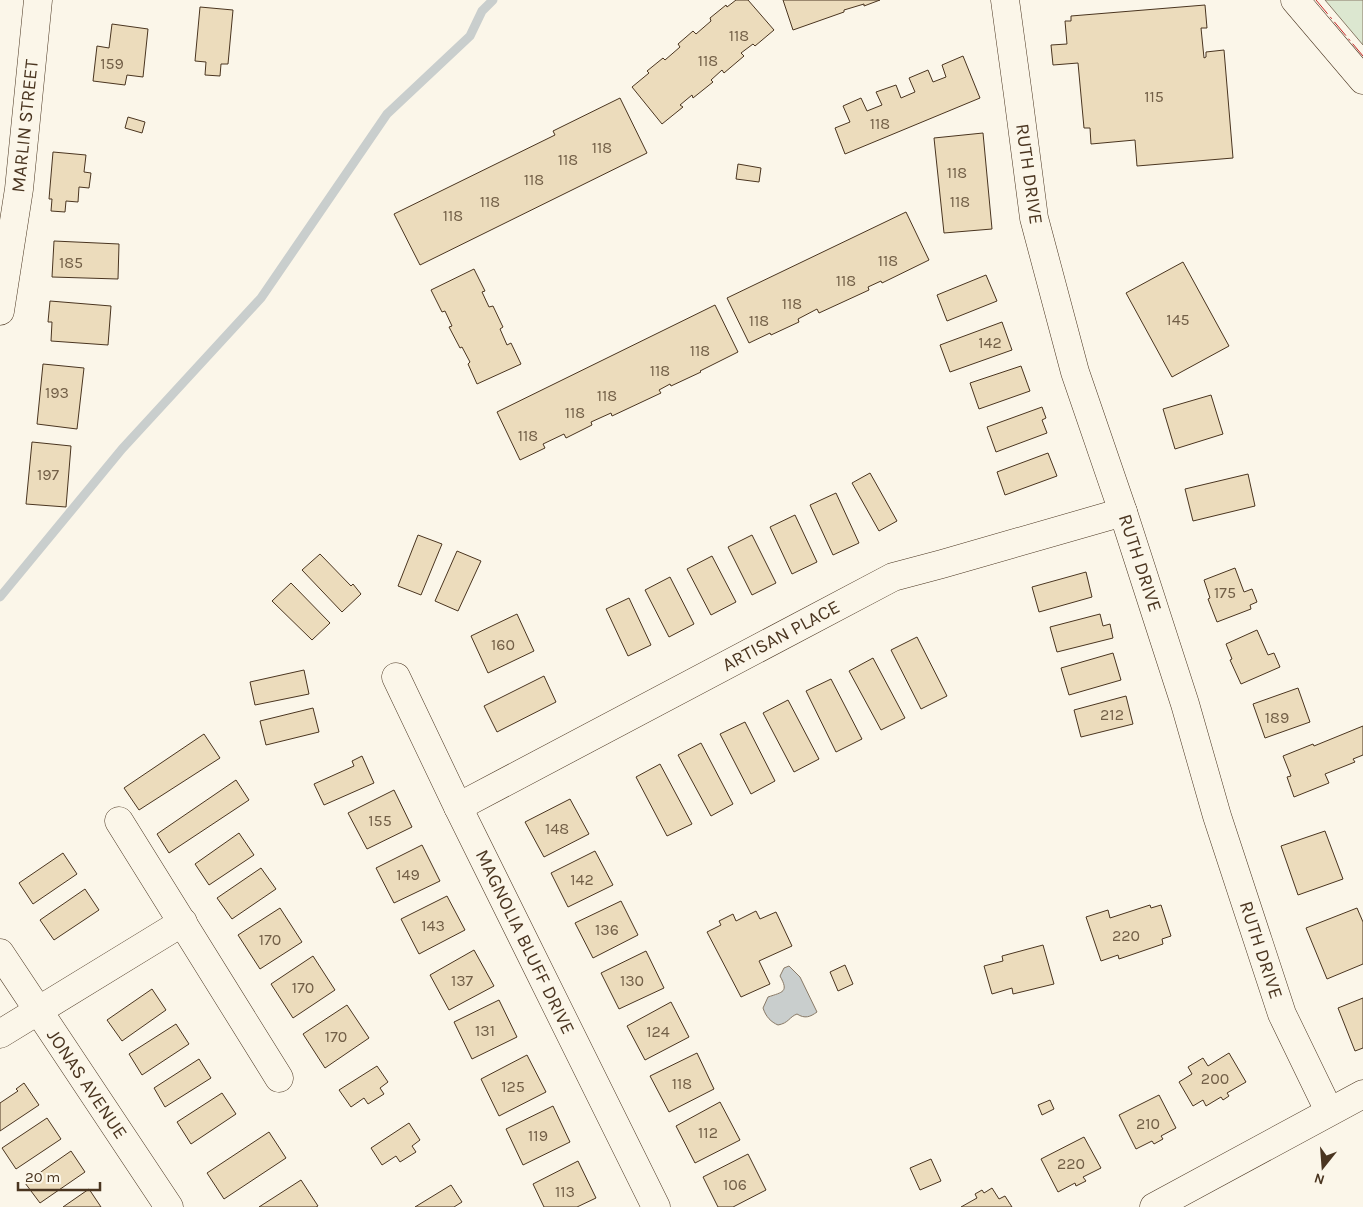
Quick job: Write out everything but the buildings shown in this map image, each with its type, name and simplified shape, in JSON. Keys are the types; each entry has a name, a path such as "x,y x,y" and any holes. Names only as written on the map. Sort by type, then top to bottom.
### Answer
{"street":[{"name":"MARLIN STREET","path":"0,311 19,189 38,0"},
{"name":"RUTH DRIVE","path":"1005,0 1034,218 1075,372 1123,512 1185,704 1217,816 1282,1014 1329,1112"},
{"path":"1295,0 1363,80"},
{"name":"ARTISAN PLACE","path":"458,807 893,577 1123,512"},
{"name":"MAGNOLIA BLUFF DRIVE","path":"396,676 458,807 656,1207"},
{"path":"119,821 279,1078"},
{"name":"JONAS AVENUE","path":"0,1034 183,922"},
{"name":"JONAS AVENUE","path":"0,953 169,1207"},
{"path":"1154,1207 1363,1094"}],"green space":[{"path":"1325,0 1363,0 1363,45"}],"shaded area":[{"path":"789,966 800,977 817,1012 807,1017 797,1014 778,1025 769,1019 763,1008 768,997 783,991 784,985 780,976 784,968"}],"waterway":[{"path":"0,597 122,449 261,298 387,114 470,36 482,11 493,0"}],"power":[{"path":"1316,0 1363,56"}]}
